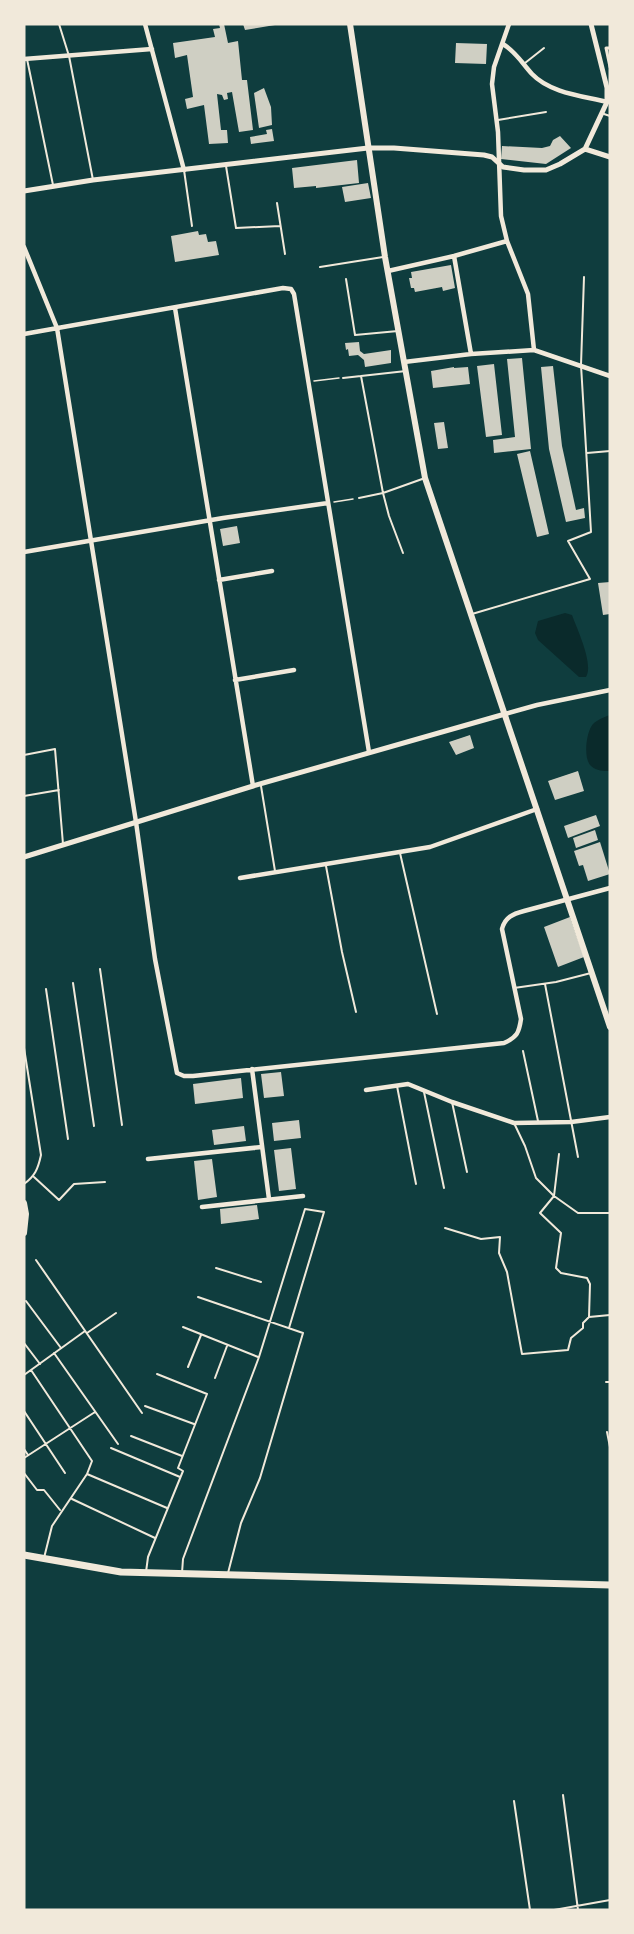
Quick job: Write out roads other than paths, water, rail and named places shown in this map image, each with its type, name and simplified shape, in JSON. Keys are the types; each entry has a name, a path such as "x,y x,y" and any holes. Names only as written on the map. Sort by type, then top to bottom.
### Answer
{"main road":[{"path":"350,24 385,257 425,478 610,1027"},
{"path":"24,1203 26,1214 24,1233"},
{"path":"24,1555 121,1572 610,1585"}],"street":[{"path":"145,24 184,170"},
{"path":"509,24 494,67 492,84 501,216 507,241 528,294 534,350"},
{"path":"24,191 93,180 368,148 484,155 492,157 498,164 508,168 546,170 585,149 607,102 608,88 591,24"},
{"path":"503,44 512,49 533,75 561,91 607,102"},
{"path":"610,48 606,48 610,67"},
{"path":"26,59 152,49"},
{"path":"585,149 610,157"},
{"path":"388,271 507,241"},
{"path":"24,247 57,328 136,822 155,959 177,1072 184,1076 193,1076 504,1042 515,1038 519,1032 521,1019 502,929 504,922 512,915 610,888"},
{"path":"454,256 471,354"},
{"path":"24,334 288,289 294,294 369,752"},
{"path":"175,308 253,786"},
{"path":"404,362 471,354 534,350 610,376"},
{"path":"24,552 210,520 328,503"},
{"path":"219,580 272,572"},
{"path":"235,680 294,670"},
{"path":"24,857 369,752 537,705 610,690"},
{"path":"240,878 430,847 537,809"},
{"path":"252,1069 269,1199"},
{"path":"366,1090 408,1084 424,1092 514,1124 571,1122 610,1117"},
{"path":"148,1159 262,1147"},
{"path":"202,1207 303,1196"}],"lane":[{"path":"59,24 69,56 93,180"},
{"path":"524,63 544,48"},
{"path":"26,59 53,186"},
{"path":"496,120 546,112"},
{"path":"602,113 610,116"},
{"path":"226,166 236,228 280,226"},
{"path":"184,170 192,226"},
{"path":"278,202 285,254"},
{"path":"320,267 385,257"},
{"path":"472,614 590,579 568,541 591,532 581,365 584,277"},
{"path":"346,279 355,335 398,331"},
{"path":"343,378 406,371"},
{"path":"361,376 388,516 403,554"},
{"path":"587,453 610,451"},
{"path":"360,498 383,493 425,478"},
{"path":"24,755 55,749 64,845"},
{"path":"261,783 275,871"},
{"path":"24,796 58,790"},
{"path":"400,853 437,1014"},
{"path":"325,863 356,1012"},
{"path":"100,969 122,1125"},
{"path":"514,988 545,984 592,973"},
{"path":"73,983 94,1126"},
{"path":"545,984 578,1157"},
{"path":"46,989 68,1139"},
{"path":"24,1048 41,1155 34,1177 24,1184"},
{"path":"523,1051 538,1123"},
{"path":"396,1086 416,1184"},
{"path":"424,1092 444,1188"},
{"path":"452,1102 467,1172"},
{"path":"514,1124 525,1146 536,1178 554,1196 578,1214 610,1212"},
{"path":"559,1154 554,1196 540,1213 561,1233 556,1268 561,1274 587,1278 590,1284 589,1317"},
{"path":"34,1177 59,1200 74,1184 105,1182"},
{"path":"182,1573 183,1559 259,1357 305,1209 324,1212 289,1328"},
{"path":"445,1228 481,1239 500,1237 500,1253 507,1272 522,1354 568,1350 571,1338 583,1328 582,1323 589,1317 610,1314"},
{"path":"36,1260 142,1413"},
{"path":"216,1268 261,1282"},
{"path":"198,1297 303,1333 260,1478 241,1523 227,1574"},
{"path":"26,1301 61,1348"},
{"path":"24,1375 116,1313"},
{"path":"183,1327 259,1357"},
{"path":"188,1367 201,1335"},
{"path":"24,1343 40,1364"},
{"path":"215,1378 227,1346"},
{"path":"54,1353 118,1444"},
{"path":"31,1370 92,1461 72,1499 52,1526 44,1559"},
{"path":"146,1572 148,1557 183,1471 178,1468 182,1456 207,1394 157,1374"},
{"path":"145,1406 194,1424"},
{"path":"24,1412 65,1473"},
{"path":"24,1458 95,1412"},
{"path":"607,1432 610,1446"},
{"path":"131,1436 182,1456"},
{"path":"111,1448 180,1477"},
{"path":"24,1449 28,1455"},
{"path":"24,1473 37,1490 44,1490 61,1511"},
{"path":"87,1474 168,1508"},
{"path":"72,1499 155,1538"},
{"path":"562,1794 578,1908"},
{"path":"514,1801 530,1910"},
{"path":"554,1910 578,1908 610,1900"}],"water":[{"path":"565,613 572,615 584,646 588,664 586,677 579,677 538,640 535,633 538,621"},
{"path":"610,715 610,771 593,768 586,752 587,739 593,724"}]}
